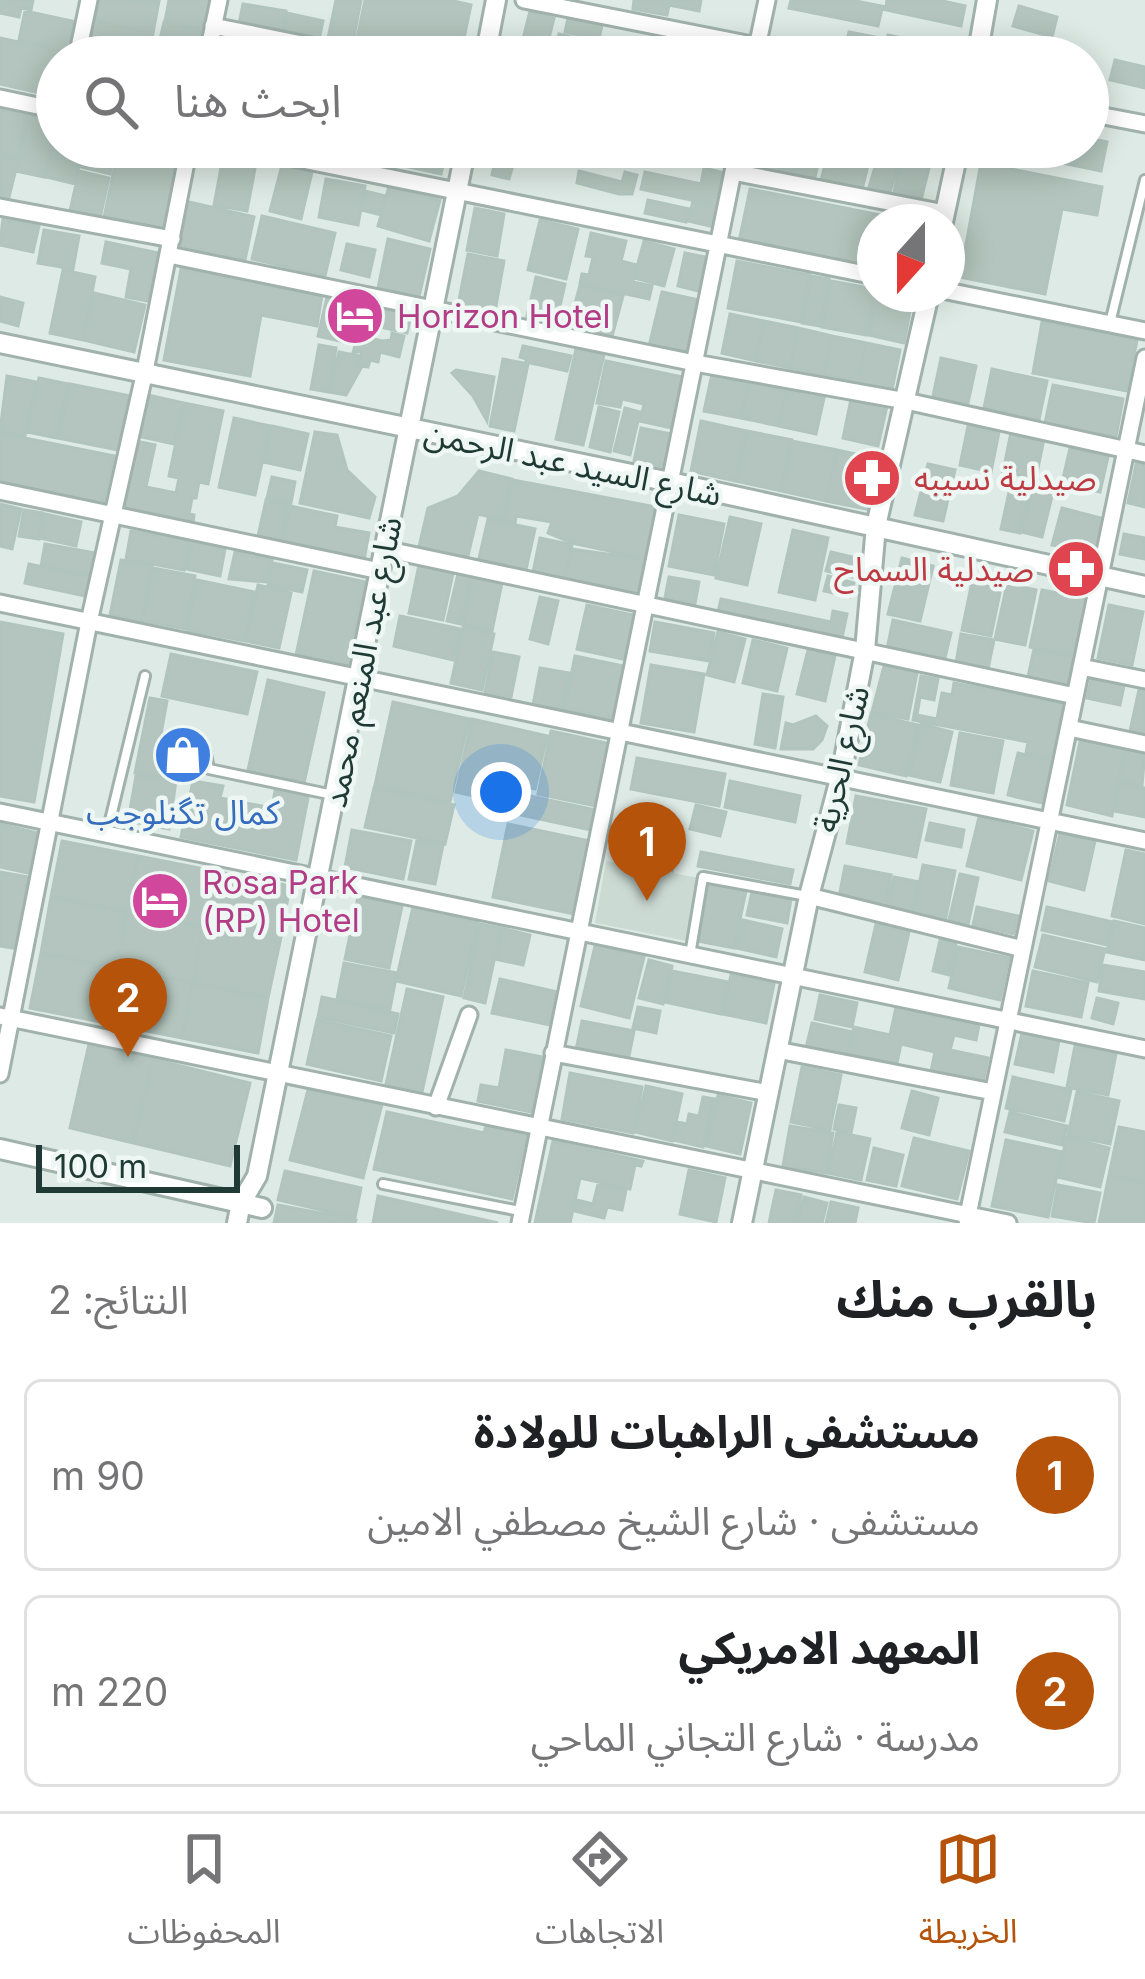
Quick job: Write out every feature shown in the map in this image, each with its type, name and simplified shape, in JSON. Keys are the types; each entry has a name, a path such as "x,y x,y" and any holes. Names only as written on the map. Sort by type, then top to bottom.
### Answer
{"street":[{"path":"81,36 89,0"},
{"path":"212,36 219,0"},
{"path":"488,36 496,0"},
{"path":"524,0 688,36"},
{"path":"759,36 767,0"},
{"path":"980,36 987,0"},
{"path":"214,26 263,36"},
{"path":"0,98 36,106"},
{"path":"1109,117 1145,124"},
{"path":"0,1074 6,1017 185,168"},
{"path":"343,168 857,273"},
{"name":"شارع عبد المنعم محمد","path":"261,1215 257,1176 462,168"},
{"path":"521,1217 734,168"},
{"path":"947,204 955,168"},
{"path":"733,172 880,204"},
{"path":"0,207 433,309 906,401 1145,454"},
{"path":"965,295 1145,332"},
{"name":"شارع الحرية","path":"742,1223 809,896 841,775 865,650 876,526 924,312"},
{"name":"شارع السيد عبد الرحمن","path":"0,343 1145,586"},
{"path":"967,1219 1145,358"},
{"path":"0,491 380,571"},
{"path":"385,549 1075,696"},
{"path":"0,603 1145,841"},
{"path":"1081,667 1145,680"},
{"path":"1069,728 1145,744"},
{"path":"0,812 1145,1049"},
{"path":"809,896 1023,949"},
{"path":"436,1107 469,1015"},
{"path":"6,1017 967,1219 1009,1223"},
{"path":"777,1051 993,1092"},
{"path":"553,1053 769,1093"},
{"path":"0,1149 241,1203 261,1215"},
{"name":"شارع عبد المنعم محمد","path":"237,1223 241,1203 257,1176"}],"lane":[{"path":"1109,324 1145,180"},
{"path":"107,834 145,676"},
{"path":"205,749 209,769 334,796"},
{"path":"690,955 703,877 809,896"},
{"path":"383,1184 521,1217"}],"shaded area":[{"path":"606,861 699,878 687,941 595,923"}],"building":[{"path":"0,0 33,0 31,10 21,8 19,17 0,13"},
{"path":"96,0 159,1 153,33 91,20"},
{"path":"169,0 210,0 203,29 165,21"},
{"path":"336,0 361,0 354,36 328,36"},
{"path":"365,0 449,0 471,5 464,36 358,36"},
{"path":"634,0 701,0 699,11 669,5 667,15 633,9"},
{"path":"791,0 851,0 886,7 887,0 938,0 965,6 961,26 882,9 878,26 789,8"},
{"path":"243,4 286,11 283,32 239,24"},
{"path":"1019,6 1057,17 1052,36 1013,26"},
{"path":"25,11 76,22 73,36 36,36 36,44 19,40"},
{"path":"530,11 554,18 550,36 524,35"},
{"path":"287,13 323,21 320,36 283,32"},
{"path":"568,18 602,25 600,36 565,32"},
{"path":"91,20 153,33 152,36 88,36"},
{"path":"164,22 204,31 203,36 161,36"},
{"path":"0,38 36,46 36,92 0,84"},
{"path":"1115,60 1145,67 1145,88 1110,80"},
{"path":"0,110 26,115 17,158 0,154"},
{"path":"29,115 36,117 36,168 46,168 44,177 16,171"},
{"path":"0,157 18,161 8,201 0,199"},
{"path":"48,168 78,168 75,184 46,177"},
{"path":"114,168 176,168 163,230 104,217"},
{"path":"221,168 255,168 247,211 214,205"},
{"path":"281,168 312,172 301,219 270,211"},
{"path":"494,168 512,168 509,179 492,175"},
{"path":"704,168 725,173 718,206 641,189 645,172 701,184"},
{"path":"754,168 817,168 814,182"},
{"path":"824,168 867,168 861,194 820,184"},
{"path":"875,168 897,168 890,193 869,187"},
{"path":"900,168 929,168 920,204 892,201"},
{"path":"980,168 1006,168 1102,187 1097,215 1062,209 1045,294 965,278 965,250"},
{"path":"79,171 109,178 100,218 70,211"},
{"path":"579,171 622,182 625,172 637,175 632,194 619,194 577,183"},
{"path":"326,179 365,186 358,225 319,217"},
{"path":"389,186 440,200 429,241 378,226"},
{"path":"750,189 857,210 857,269 738,246"},
{"path":"365,191 386,196 381,215 361,210"},
{"path":"648,200 689,209 686,222 645,213"},
{"path":"693,201 718,207 714,227 688,221"},
{"path":"189,202 254,217 245,260 179,245"},
{"path":"475,208 504,214 497,256 467,250"},
{"path":"262,216 335,233 325,276 252,259"},
{"path":"3,218 39,226 33,252 0,245"},
{"path":"540,220 578,229 566,279 528,270"},
{"path":"44,230 79,236 73,269 38,263"},
{"path":"591,233 626,241 621,261 637,265 633,282 652,286 649,299 580,284 582,274 589,275 593,257 586,256"},
{"path":"388,239 430,249 419,297 378,288"},
{"path":"644,241 674,249 664,286 634,278"},
{"path":"106,242 158,253 147,301 126,297 131,269 102,263"},
{"path":"347,244 375,250 369,277 341,270"},
{"path":"685,253 710,258 702,292 678,286"},
{"path":"468,254 504,261 494,317 457,310"},
{"path":"737,261 810,275 801,322 728,308"},
{"path":"181,269 322,295 317,326 261,315 250,376 164,360"},
{"path":"63,270 95,277 83,340 50,333"},
{"path":"811,276 829,279 820,326 802,323"},
{"path":"536,277 565,284 555,328 526,321"},
{"path":"831,281 857,286 857,312 870,312 866,335 822,327"},
{"path":"580,285 623,296 611,340 568,329"},
{"path":"662,292 703,301 691,355 649,346"},
{"path":"94,293 145,305 134,352 83,340"},
{"path":"328,293 412,311 407,333 358,322 353,344 318,336"},
{"path":"0,297 23,303 18,326 0,321"},
{"path":"873,312 910,312 904,343 869,335"},
{"path":"730,314 764,321 756,361 722,353"},
{"path":"764,321 798,328 790,368 756,361"},
{"path":"1042,322 1137,340 1127,391 1033,373"},
{"path":"360,326 374,329 374,339 382,341 391,340 392,333 404,336 399,357 380,352 378,362 358,365 362,351 353,353"},
{"path":"798,328 832,336 824,375 790,368"},
{"path":"832,336 866,343 858,383 824,375"},
{"path":"866,343 900,350 892,390 858,383"},
{"path":"319,345 336,348 329,392 311,389"},
{"path":"523,346 571,356 567,371 526,362 520,357"},
{"path":"576,349 604,355 583,445 556,439"},
{"path":"339,352 359,356 356,367 361,368 346,395 330,392"},
{"path":"941,358 976,366 968,403 933,396"},
{"path":"503,359 528,364 514,431 490,426"},
{"path":"606,361 687,378 676,429 640,421 644,404 622,399 620,407 597,403"},
{"path":"992,369 1047,381 1039,420 984,408"},
{"path":"452,373 494,377 487,421"},
{"path":"712,374 749,383 741,418 704,411"},
{"path":"7,376 36,382 25,436 0,431"},
{"path":"39,378 68,384 57,438 27,432"},
{"path":"749,383 786,391 779,426 741,418"},
{"path":"70,384 130,396 118,450 58,438"},
{"path":"1053,385 1123,399 1116,437 1045,423"},
{"path":"786,391 824,398 816,434 779,426"},
{"path":"148,395 183,403 174,444 138,436"},
{"path":"851,399 887,406 878,446 843,438"},
{"path":"184,403 223,411 208,484 199,482 196,498 192,498 189,514 194,515 193,522 122,508 136,441 155,445 146,487 176,493 179,478 169,476"},
{"path":"599,407 619,412 610,452 590,447"},
{"path":"625,408 640,412 630,455 614,451"},
{"path":"234,418 270,426 255,495 219,487"},
{"path":"701,421 746,431 735,481 691,471"},
{"path":"272,426 308,434 300,470 264,462"},
{"path":"968,426 999,432 991,472 960,465"},
{"path":"641,428 676,435 670,468 634,461"},
{"path":"747,431 792,440 781,491 736,481"},
{"path":"315,432 337,435 347,470 375,497 369,518 300,503"},
{"path":"1011,432 1044,439 1036,478 1003,472"},
{"path":"0,433 114,456 102,510 0,488"},
{"path":"792,441 837,450 826,501 782,491"},
{"path":"1070,448 1108,457 1100,492 1062,483"},
{"path":"837,450 882,460 871,510 826,501"},
{"path":"1137,460 1145,462 1145,507 1128,503"},
{"path":"928,464 955,470 943,521 915,515"},
{"path":"479,471 512,479 502,520 478,514 466,564 417,555 428,508 458,496"},
{"path":"272,477 295,482 291,503 267,498"},
{"path":"513,480 661,508 651,560 572,543 548,533 552,522 516,516 515,524 503,520"},
{"path":"1011,483 1030,487 1020,533 1001,529"},
{"path":"1033,487 1053,492 1042,537 1021,532"},
{"path":"266,500 288,505 281,541 258,536"},
{"path":"0,504 21,509 12,549 0,546"},
{"path":"290,506 337,516 335,527 369,533 364,560 283,543"},
{"path":"1062,508 1105,519 1096,556 1052,545"},
{"path":"24,510 43,513 39,539 19,536"},
{"path":"45,514 81,522 76,546 40,538"},
{"path":"679,515 724,524 714,575 669,566"},
{"path":"730,517 761,524 747,585 716,578"},
{"path":"488,519 535,529 525,574 478,563"},
{"path":"793,530 828,538 815,600 779,592"},
{"path":"131,531 190,542 184,570 126,559"},
{"path":"1124,534 1145,538 1145,559 1120,554"},
{"path":"540,538 572,545 564,584 532,577"},
{"path":"193,542 225,549 220,576 187,569"},
{"path":"45,544 95,553 91,575 41,566"},
{"path":"571,549 650,560 643,599 564,584"},
{"path":"235,552 272,560 267,582 229,579"},
{"path":"831,552 857,558 852,577 826,571"},
{"path":"902,558 933,566 920,621 888,614"},
{"path":"121,560 152,566 142,621 110,615"},
{"path":"273,563 307,570 302,592 268,585"},
{"path":"29,564 89,577 85,596 25,583"},
{"path":"419,565 453,573 443,620 409,613"},
{"path":"153,568 195,576 186,629 143,621"},
{"path":"314,571 365,582 347,665 296,655"},
{"path":"458,574 471,577 460,624 447,621"},
{"path":"828,576 854,583 850,597 824,591"},
{"path":"473,577 502,583 492,631 463,625"},
{"path":"669,577 699,582 693,614 663,608"},
{"path":"973,577 1002,583 991,636 962,630"},
{"path":"197,580 254,592 245,641 187,630"},
{"path":"1007,584 1036,590 1025,645 995,639"},
{"path":"258,585 291,593 279,648 246,641"},
{"path":"1042,590 1087,599 1076,656 1030,647"},
{"path":"540,597 558,601 548,644 530,639"},
{"path":"721,599 831,622 833,611 847,614 841,642 717,616"},
{"path":"587,605 637,616 627,660 577,649"},
{"path":"1109,605 1143,612 1132,665 1098,658"},
{"path":"400,616 460,629 453,660 394,646"},
{"path":"893,620 951,633 944,662 887,649"},
{"path":"0,622 63,634 34,802 0,796"},
{"path":"655,622 714,633 709,661 650,651"},
{"path":"463,627 494,634 482,690 451,683"},
{"path":"718,632 745,639 734,682 707,675"},
{"path":"961,634 994,640 988,669 956,663"},
{"path":"753,640 787,648 777,691 743,683"},
{"path":"1034,649 1073,657 1067,689 1027,681"},
{"path":"808,650 835,656 825,701 797,694"},
{"path":"493,652 519,657 511,697 485,692"},
{"path":"171,654 257,672 247,714 162,696"},
{"path":"575,656 623,666 612,718 564,709"},
{"path":"651,665 704,674 694,732 641,723"},
{"path":"884,666 917,673 908,719 872,712"},
{"path":"540,668 569,673 562,710 533,705"},
{"path":"1092,675 1125,681 1120,705 1087,698"},
{"path":"921,676 938,679 934,700 920,697 917,715 937,719 942,693 952,695 954,683 1063,703 1053,758 1026,753 1028,742 913,720"},
{"path":"268,680 324,693 304,783 248,770"},
{"path":"1140,685 1145,686 1145,740 1129,736"},
{"path":"763,694 783,697 775,748 755,744"},
{"path":"150,698 167,701 159,745 182,749 176,781 135,773"},
{"path":"393,702 469,719 450,802 375,785"},
{"path":"871,714 918,725 906,776 859,765"},
{"path":"816,716 827,726 813,749 781,749 786,723"},
{"path":"472,719 547,736 535,789 501,781 496,801 456,792"},
{"path":"921,724 952,732 940,782 909,775"},
{"path":"551,731 610,744 596,806 538,794"},
{"path":"960,733 1003,741 993,793 951,785"},
{"path":"1081,737 1125,746 1112,816 1067,805"},
{"path":"1126,747 1145,751 1142,786 1119,781"},
{"path":"1018,753 1052,761 1042,803 1008,795"},
{"path":"637,758 725,774 719,806 631,789"},
{"path":"136,776 176,781 169,829 128,821"},
{"path":"193,781 223,786 220,798 272,808 275,791 308,798 296,860 181,837"},
{"path":"730,781 800,796 795,822 725,807"},
{"path":"1120,783 1145,788 1145,817 1115,811"},
{"path":"374,788 454,805 445,844 365,827"},
{"path":"525,795 595,810 591,830 521,815"},
{"path":"856,796 926,809 916,857 847,843"},
{"path":"696,805 726,812 720,836 690,829"},
{"path":"979,817 1033,831 1021,880 967,866"},
{"path":"930,823 964,830 961,847 926,840"},
{"path":"0,824 38,833 28,873 0,867"},
{"path":"508,824 589,841 574,914 493,897"},
{"path":"352,830 411,841 403,879 345,867"},
{"path":"1060,833 1095,841 1084,890 1049,881"},
{"path":"624,835 677,846 672,871 619,860"},
{"path":"417,840 443,845 435,884 409,879"},
{"path":"62,841 138,856 127,912 51,897"},
{"path":"1126,850 1145,854 1145,924 1112,916"},
{"path":"701,852 793,870 790,884 698,866"},
{"path":"138,856 214,871 203,927 127,912"},
{"path":"923,865 955,871 945,922 913,915"},
{"path":"845,866 891,875 885,907 839,897"},
{"path":"214,871 290,886 280,942 203,927"},
{"path":"0,872 28,877 13,948 0,946"},
{"path":"960,874 978,878 968,925 949,920"},
{"path":"894,877 919,882 912,912 887,907"},
{"path":"709,883 746,891 734,948 698,941"},
{"path":"752,892 791,899 787,923 747,915"},
{"path":"51,897 127,912 117,968 41,953"},
{"path":"358,897 402,906 389,968 345,959"},
{"path":"413,907 478,921 461,996 396,981"},
{"path":"977,907 1018,916 1014,934 973,925"},
{"path":"1047,907 1112,922 1107,945 1042,930"},
{"path":"127,912 203,927 193,983 117,968"},
{"path":"743,920 782,929 776,957 737,948"},
{"path":"1114,921 1145,928 1145,960 1107,952"},
{"path":"480,924 501,928 485,1003 464,998"},
{"path":"876,924 909,932 898,980 865,972"},
{"path":"203,927 280,942 268,998 193,983"},
{"path":"502,928 530,935 523,965 495,959"},
{"path":"1043,935 1105,949 1097,982 1035,967"},
{"path":"940,940 956,943 949,975 933,971"},
{"path":"595,946 644,957 629,1018 581,1006"},
{"path":"958,947 1009,958 1000,1000 949,988"},
{"path":"41,953 117,968 106,1023 30,1008"},
{"path":"649,960 672,966 663,1004 639,998"},
{"path":"344,963 397,973 390,1009 337,999"},
{"path":"1103,965 1145,972 1145,999 1099,991"},
{"path":"117,968 193,983 182,1038 106,1023"},
{"path":"672,971 728,982 721,1014 665,1002"},
{"path":"1033,971 1088,983 1081,1017 1026,1006"},
{"path":"731,975 774,984 766,1023 723,1014"},
{"path":"500,979 557,992 550,1025 492,1013"},
{"path":"193,983 268,998 258,1053 182,1038"},
{"path":"407,989 443,997 422,1092 386,1084"},
{"path":"820,995 857,1003 852,1027 815,1019"},
{"path":"322,997 398,1014 394,1033 318,1017"},
{"path":"1097,998 1118,1003 1113,1024 1092,1018"},
{"path":"638,1007 660,1011 656,1033 633,1028"},
{"path":"896,1007 979,1025 976,1040 954,1035 950,1050 988,1058 983,1083 931,1071 935,1052 901,1044 897,1063 848,1053 854,1027 890,1035"},
{"path":"317,1020 391,1036 381,1081 307,1064"},
{"path":"582,1021 634,1031 628,1061 576,1050"},
{"path":"812,1023 852,1032 846,1061 805,1052"},
{"path":"1022,1033 1059,1041 1053,1072 1015,1064"},
{"path":"89,1044 153,1059 133,1143 70,1128"},
{"path":"1075,1046 1116,1054 1108,1095 1067,1087"},
{"path":"506,1050 542,1057 531,1112 478,1101 481,1085 499,1088"},
{"path":"153,1059 250,1083 230,1166 133,1143"},
{"path":"802,1067 841,1075 830,1130 791,1122"},
{"path":"570,1073 642,1087 633,1133 562,1119"},
{"path":"1013,1077 1071,1090 1064,1121 1006,1108"},
{"path":"309,1086 382,1104 363,1178 290,1160"},
{"path":"646,1086 682,1094 672,1141 635,1132"},
{"path":"912,1091 938,1098 929,1135 902,1128"},
{"path":"1077,1092 1119,1101 1110,1144 1068,1135"},
{"path":"718,1095 751,1103 740,1154 706,1146"},
{"path":"703,1097 714,1099 703,1147 673,1140 677,1122 687,1124 689,1114 699,1116"},
{"path":"839,1105 856,1108 851,1133 834,1129"},
{"path":"387,1112 484,1133 487,1122 527,1131 512,1199 374,1169"},
{"path":"1010,1112 1067,1126 1062,1145 1005,1132"},
{"path":"790,1126 833,1133 826,1173 783,1166"},
{"path":"1119,1127 1145,1132 1145,1183 1109,1175"},
{"path":"837,1132 870,1139 861,1180 828,1173"},
{"path":"1067,1137 1109,1148 1100,1187 1057,1177"},
{"path":"914,1138 969,1151 957,1199 902,1186"},
{"path":"1006,1140 1062,1152 1048,1217 992,1206"},
{"path":"553,1141 643,1161 635,1165 630,1189 580,1178 570,1223 535,1223"},
{"path":"874,1148 903,1155 896,1186 867,1180"},
{"path":"689,1170 725,1178 716,1222 680,1214"},
{"path":"285,1171 361,1188 355,1218 278,1200"},
{"path":"1109,1175 1145,1183 1145,1223 1099,1223"},
{"path":"598,1184 626,1190 622,1210 607,1207 604,1218 575,1211 577,1200 593,1204"},
{"path":"1058,1185 1100,1193 1094,1223 1052,1216"},
{"path":"776,1190 801,1195 795,1223 769,1223"},
{"path":"378,1196 498,1223 373,1223"},
{"path":"804,1197 827,1203 822,1223 797,1223"},
{"path":"831,1202 858,1208 855,1223 826,1223"},
{"path":"278,1205 356,1220 274,1223"}],"place":[{"name":"Horizon Hotel","path":"355,316"},
{"name":"صيدلية نسيبه","path":"872,478"},
{"name":"صيدلية السماح","path":"1076,569"},
{"name":"كمال تگنلوجب","path":"183,755"},
{"name":"Rosa Park (RP) Hotel","path":"160,901"},
{"name":"مستشفى الراهبات للولادة","path":"647,901"},
{"name":"المعهد الامريكي","path":"128,1057"}]}
